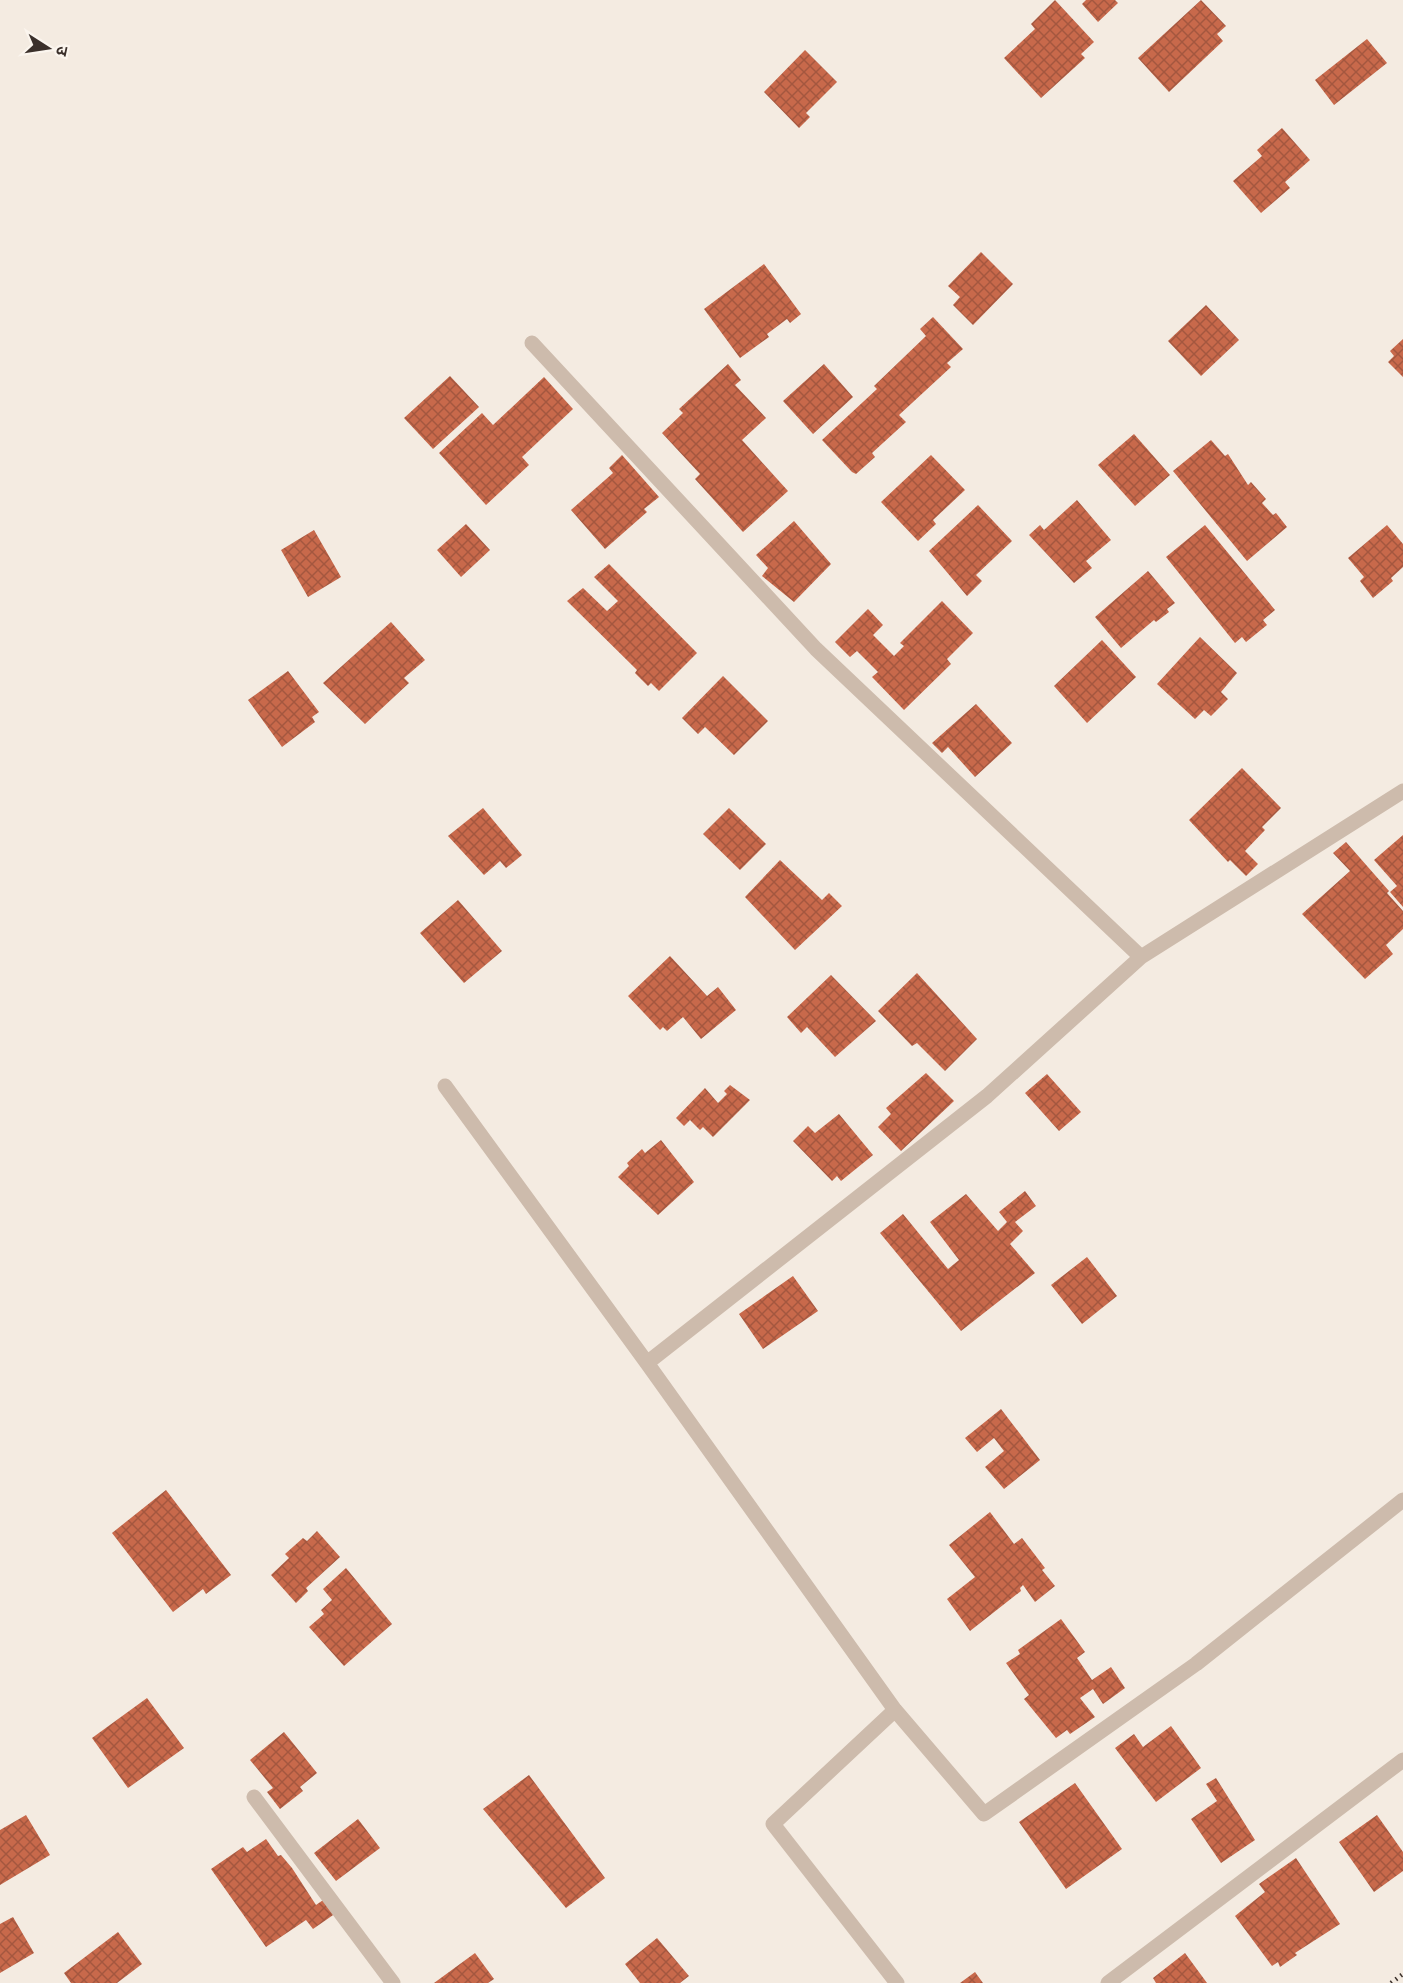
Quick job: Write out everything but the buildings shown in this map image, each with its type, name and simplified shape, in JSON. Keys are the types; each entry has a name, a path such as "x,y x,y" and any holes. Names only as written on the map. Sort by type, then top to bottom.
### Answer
{"street":[{"path":"532,343 816,649 1142,957"},
{"path":"647,1363 987,1096 1142,957 1403,791"},
{"path":"445,1086 896,1710 984,1814 1196,1664 1403,1500"},
{"path":"896,1710 773,1824 897,1983"},
{"path":"1108,1983 1403,1760"},
{"path":"255,1797 393,1983"}],"railway":[{"path":"1391,1983 1403,1974"}]}
